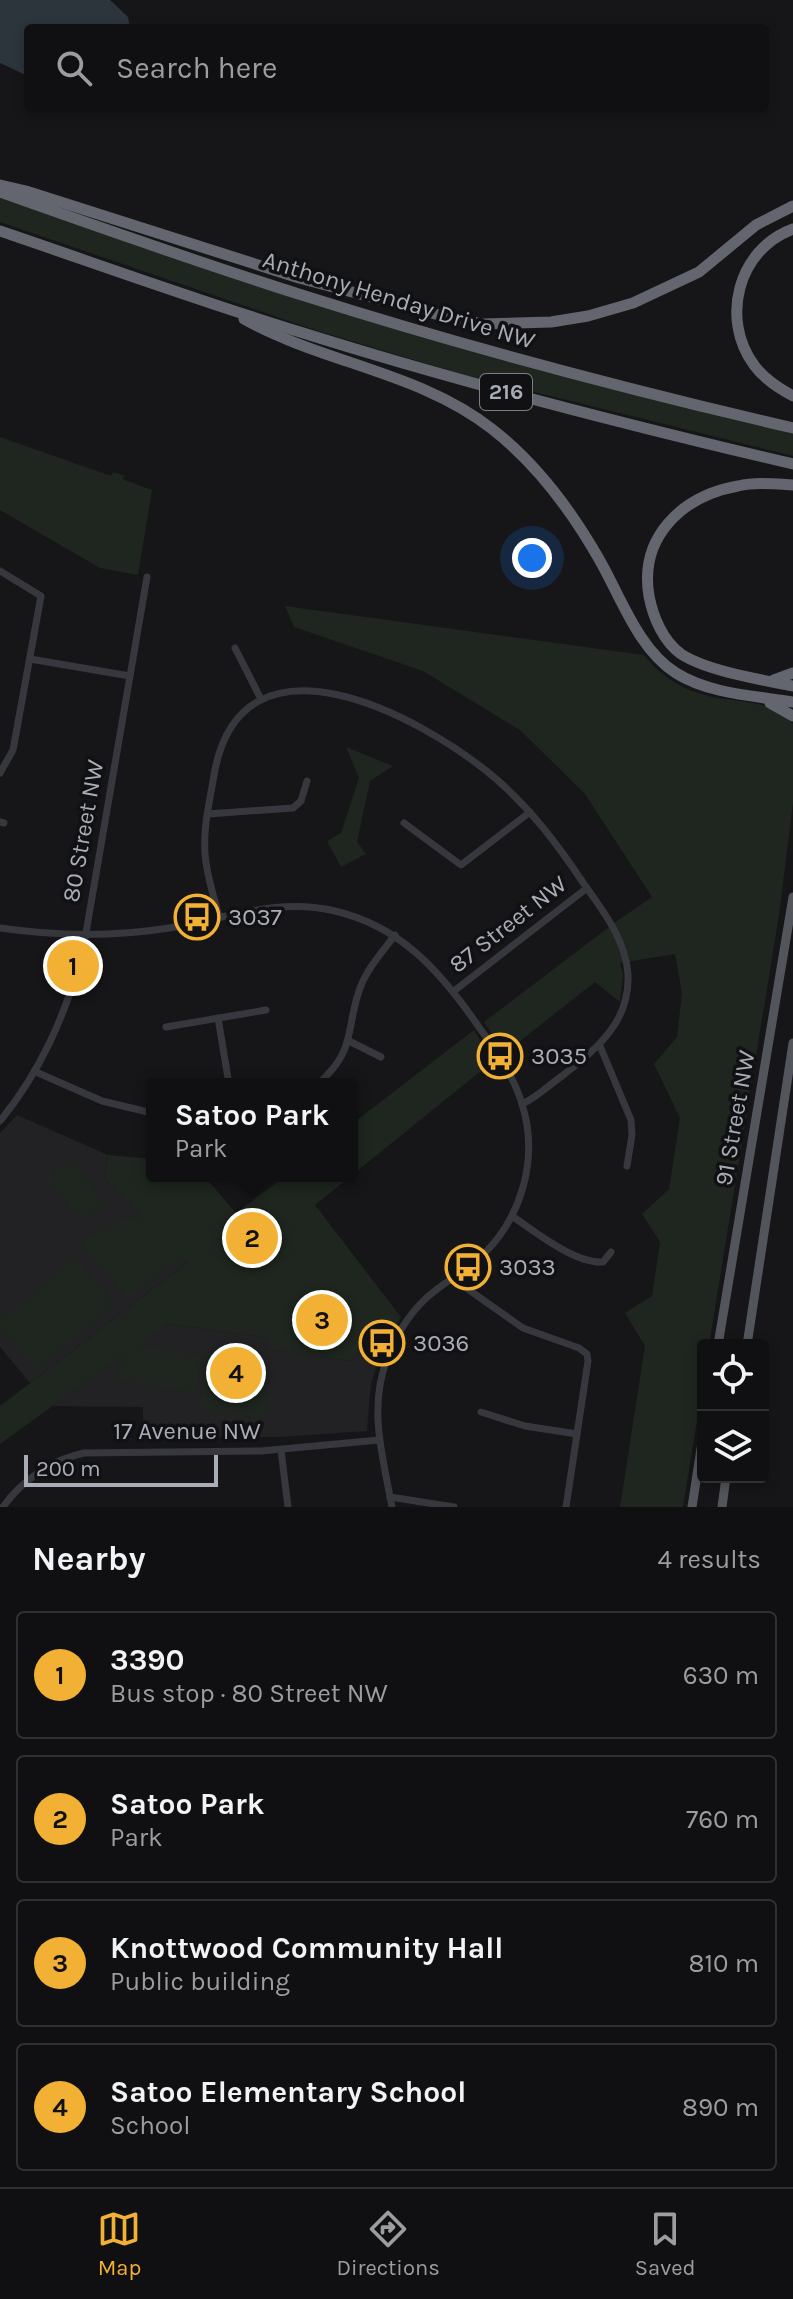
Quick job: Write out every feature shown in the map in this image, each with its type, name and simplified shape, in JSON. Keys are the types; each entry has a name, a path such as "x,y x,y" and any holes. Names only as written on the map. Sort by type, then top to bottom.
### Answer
{"highway":[{"path":"0,185 299,278 483,324 551,322 588,316 633,303 699,272 756,225 793,206"},
{"name":"Anthony Henday Drive NW","path":"0,192 224,270 433,335 613,385 793,428"},
{"path":"793,229 770,240 756,255 738,290 736,307 737,326 752,362 763,377 793,396"},
{"name":"216","path":"0,231 222,308 517,396 793,464"},
{"path":"222,308 273,336 428,392 490,427 536,468 563,502 644,642 658,658 677,674 699,684 793,702"},
{"path":"793,485 740,485 711,492 695,500 665,525 647,572 651,611 657,624 680,653 732,672 793,686"},
{"path":"769,681 793,673"},
{"path":"743,694 782,708 793,716"}],"main road":[{"name":"91 Street NW","path":"719,1339 793,897"},
{"name":"91 Street NW","path":"748,1339 793,1043"},
{"path":"692,1507 697,1475"},
{"path":"722,1507 725,1483"}],"street":[{"path":"0,571 41,596 13,750 1,769"},
{"name":"80 Street NW","path":"0,1121 36,1072 69,1001 86,934 147,577"},
{"path":"235,648 261,699"},
{"path":"30,659 130,676"},
{"path":"219,917 205,855 208,814 221,745 239,717 261,699 301,689 323,691 427,731 472,760 530,812 587,888 619,939 628,972 622,1009 600,1046 522,1104"},
{"path":"208,814 293,808 301,801 307,781"},
{"path":"404,823 461,865 530,812"},
{"name":"87 Street NW","path":"454,991 587,888"},
{"path":"0,928 32,933 135,933 272,906 306,906 351,915 395,935 419,954 454,991 502,1062 522,1104 528,1157 524,1186 512,1216 486,1252 423,1301 394,1343 377,1398 379,1440 392,1507"},
{"path":"324,1078 332,1071 349,1041 364,977 395,935"},
{"path":"166,1027 266,1010"},
{"path":"218,1018 228,1078"},
{"path":"349,1041 381,1057"},
{"path":"600,1046 631,1120 627,1166"},
{"path":"36,1072 102,1101 146,1112"},
{"path":"512,1216 557,1246 594,1262 606,1260 611,1252"},
{"path":"452,1278 523,1328 579,1348 587,1354 566,1507"},
{"path":"481,1412 520,1425 577,1434"},
{"name":"17 Avenue NW","path":"3,1507 44,1469 78,1454 106,1451 205,1453 281,1450 379,1440"},
{"path":"281,1450 288,1507"},
{"path":"390,1497 454,1507"}],"shaded area":[{"path":"0,0 110,0 128,17 129,24 24,24 24,74 0,63"},
{"path":"0,195 147,249 793,433 793,456 465,375 318,331 0,222"},
{"path":"0,437 111,476 113,472 125,476 122,479 152,490 138,575 100,568 0,510"},
{"path":"285,606 644,655 662,674 684,688 713,697 763,705 785,715 793,724 793,803 779,915 710,1339 697,1339 697,1421 683,1507 620,1507 645,1346 625,1313 652,1296 660,1242 642,1214 669,1189 680,1118 654,1064 677,1037 682,993 675,954 620,963 623,974 620,1002 595,982 505,1053 484,1022 652,897 585,794 520,730 423,671 294,627"},
{"path":"346,747 393,766 370,781 357,842 366,854 341,867 327,841 341,833 359,778"},
{"path":"474,1030 492,1062 358,1170 358,1119"},
{"path":"17,1115 108,1155 105,1178 187,1263 30,1383 0,1347 0,1133"},
{"path":"108,1155 146,1158 146,1182 209,1182 236,1213 277,1182 344,1182 315,1205 401,1317 379,1359 356,1353 352,1361 270,1350 270,1338 168,1324 138,1346 202,1355 196,1392 119,1381 122,1356 0,1444 0,1406 187,1263 182,1258 128,1299 81,1245 109,1225 142,1217 105,1178"},
{"path":"70,1159 105,1203 81,1222 46,1177"},
{"path":"75,1257 115,1305 36,1372 0,1330 0,1320"},
{"path":"168,1324 270,1338 271,1350 352,1361 355,1353 379,1359 371,1384 367,1431 280,1437 143,1437 143,1407 50,1406"},
{"path":"208,1354 235,1360 254,1371 264,1390 265,1419 199,1409"}],"place":[{"name":"3037","path":"197,917"},
{"name":"3390","path":"73,966"},
{"name":"3035","path":"500,1056"},
{"name":"Satoo Park","path":"252,1238"},
{"name":"3033","path":"468,1267"},
{"name":"Knottwood Community Hall","path":"322,1320"},
{"name":"3036","path":"382,1343"},
{"name":"Satoo Elementary School","path":"236,1373"}]}
